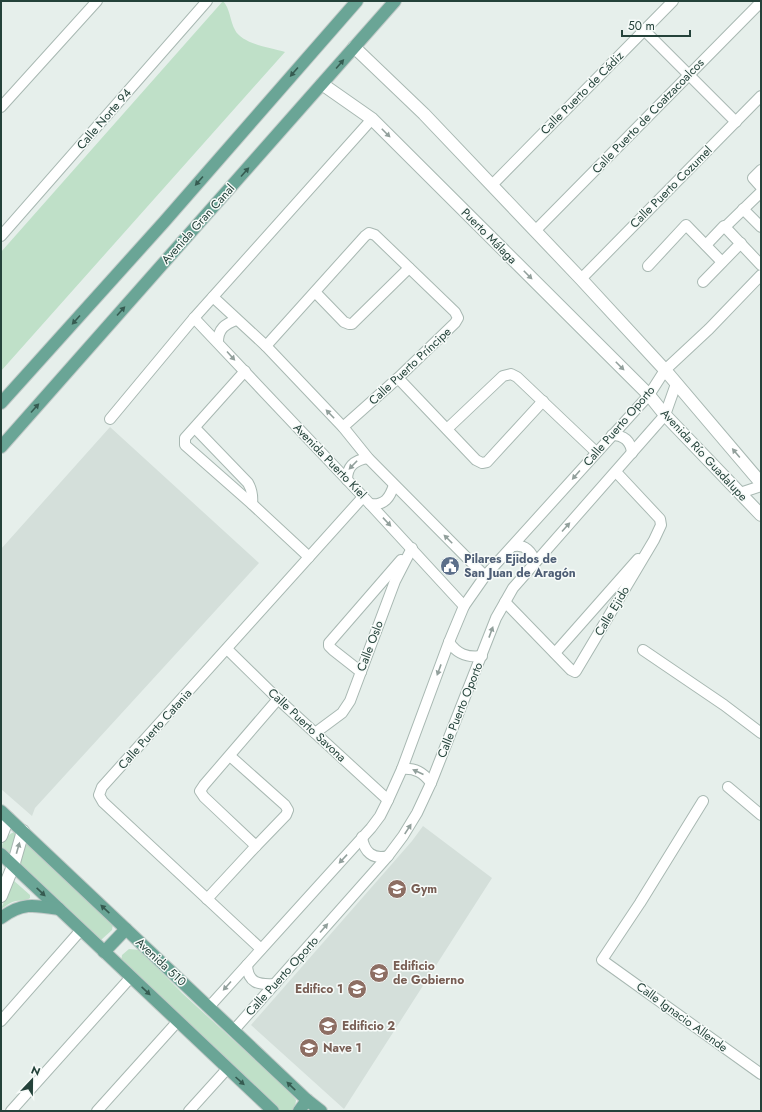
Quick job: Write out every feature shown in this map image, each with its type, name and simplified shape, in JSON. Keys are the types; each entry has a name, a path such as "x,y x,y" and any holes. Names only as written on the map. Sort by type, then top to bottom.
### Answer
{"main road":[{"path":"1,403 164,222 357,1"},
{"name":"Avenida Gran Canal","path":"1,447 395,1"},
{"name":"Avenida 510","path":"5,815 307,1100 321,1111"},
{"path":"1,854 178,1021 268,1109"},
{"path":"1,918 12,910 26,906 40,906 59,909"},
{"path":"104,952 126,929"},
{"path":"299,1111 307,1100"}],"street":[{"path":"1,107 97,1"},
{"name":"Calle Norte 94","path":"1,236 207,1"},
{"name":"Calle Puerto de Cádiz","path":"492,185 673,1"},
{"name":"Calle Puerto de Coatzacoalcos","path":"535,231 761,2"},
{"path":"644,30 736,122"},
{"path":"354,47 424,114 581,279 665,370"},
{"name":"Puerto Málaga","path":"322,84 372,119 649,395"},
{"name":"Calle Puerto Cozumel","path":"581,279 679,178 759,101"},
{"path":"110,419 194,318 372,119"},
{"path":"761,170 753,178 761,187"},
{"path":"706,245 761,192"},
{"path":"743,209 761,227"},
{"path":"648,266 686,225 722,262"},
{"path":"725,227 761,265"},
{"name":"Calle Puerto Príncipe","path":"266,346 365,236 370,233 375,235 455,312 458,318 455,323 398,378 343,427"},
{"path":"702,282 741,243"},
{"path":"315,292 344,322 352,324 409,268"},
{"name":"Calle Puerto Oporto","path":"209,1007 380,816 402,769 449,642 464,606 486,576 596,452 649,395 665,370 709,329 761,275"},
{"path":"213,298 266,346 343,427 368,458 486,576"},
{"name":"Avenida Puerto Kiel","path":"194,318 346,480 367,500 464,606"},
{"path":"218,342 220,330 224,325 236,320"},
{"name":"Avenida Río Guadalupe","path":"665,370 707,418 761,484"},
{"path":"245,371 185,438 185,444 309,557"},
{"path":"447,429 504,376 511,374 543,401 596,452"},
{"path":"398,378 476,460 484,463 543,401"},
{"name":"Calle Puerto Oporto","path":"234,1030 388,856 410,827 431,783 496,618 513,588 665,415 676,384"},
{"name":"Avenida Río Guadalupe","path":"649,395 665,415 761,515"},
{"path":"194,428 248,483 252,491 252,504"},
{"path":"612,435 622,436 626,439 632,448 632,453"},
{"path":"346,480 347,473 351,465 359,459 368,458"},
{"name":"Calle Ejido","path":"505,602 571,670 576,671 654,540 661,525 660,519 616,472"},
{"path":"740,493 761,484"},
{"path":"367,500 378,505 386,500 394,485"},
{"name":"Calle Puerto Catania","path":"261,949 103,802 98,795 102,787 309,557 367,500"},
{"path":"555,653 654,540"},
{"path":"514,546 528,549 534,557 535,562"},
{"path":"360,672 332,650 329,643 412,548"},
{"name":"Calle Oslo","path":"315,733 342,713 347,707 395,581 412,548"},
{"path":"449,642 453,648 462,655 473,657 482,656"},
{"name":"Calle Puerto Savona","path":"227,649 278,699 388,800"},
{"path":"643,650 724,705 761,733"},
{"path":"256,846 204,797 200,791 278,699"},
{"path":"208,899 256,846 286,816 288,810 285,805 230,756"},
{"path":"402,769 410,768 418,770 425,775 431,783"},
{"path":"728,787 761,815"},
{"name":"Calle Ignacio Allende","path":"703,801 640,903 602,960 761,1074"},
{"path":"1,836 5,815"},
{"path":"1,896 13,866 23,831"},
{"path":"362,837 363,845 368,853 378,858 388,856"},
{"path":"1,1021 81,930"},
{"path":"247,965 247,973 252,980 263,985 275,984"},
{"path":"11,1111 131,977"},
{"path":"97,1111 178,1021"},
{"path":"189,1111 227,1069"}],"shaded area":[{"path":"110,427 259,563 35,808 32,816 1,789 1,549"},
{"path":"423,826 492,878 344,1109 251,1025 412,841"}],"green space":[{"path":"223,1 227,7 233,26 239,35 257,45 285,52 1,371 1,252"},
{"path":"14,832 16,834 9,856 2,851 2,844 6,837"},
{"path":"26,841 113,924 112,930 101,940 18,864"},
{"path":"13,880 30,895 30,898 12,902 1,909"},
{"path":"129,949 140,950 182,993 290,1092 296,1100 295,1108 292,1111 280,1111 272,1106 121,962 122,955"}],"place":[{"name":"Pilares Ejidos de San Juan de Aragón","path":"450,566"},
{"name":"Gym","path":"397,889"},
{"name":"Edificio de Gobierno","path":"379,973"},
{"name":"Edifico 1","path":"357,989"},
{"name":"Edificio 2","path":"328,1026"},
{"name":"Nave 1","path":"309,1048"}]}
